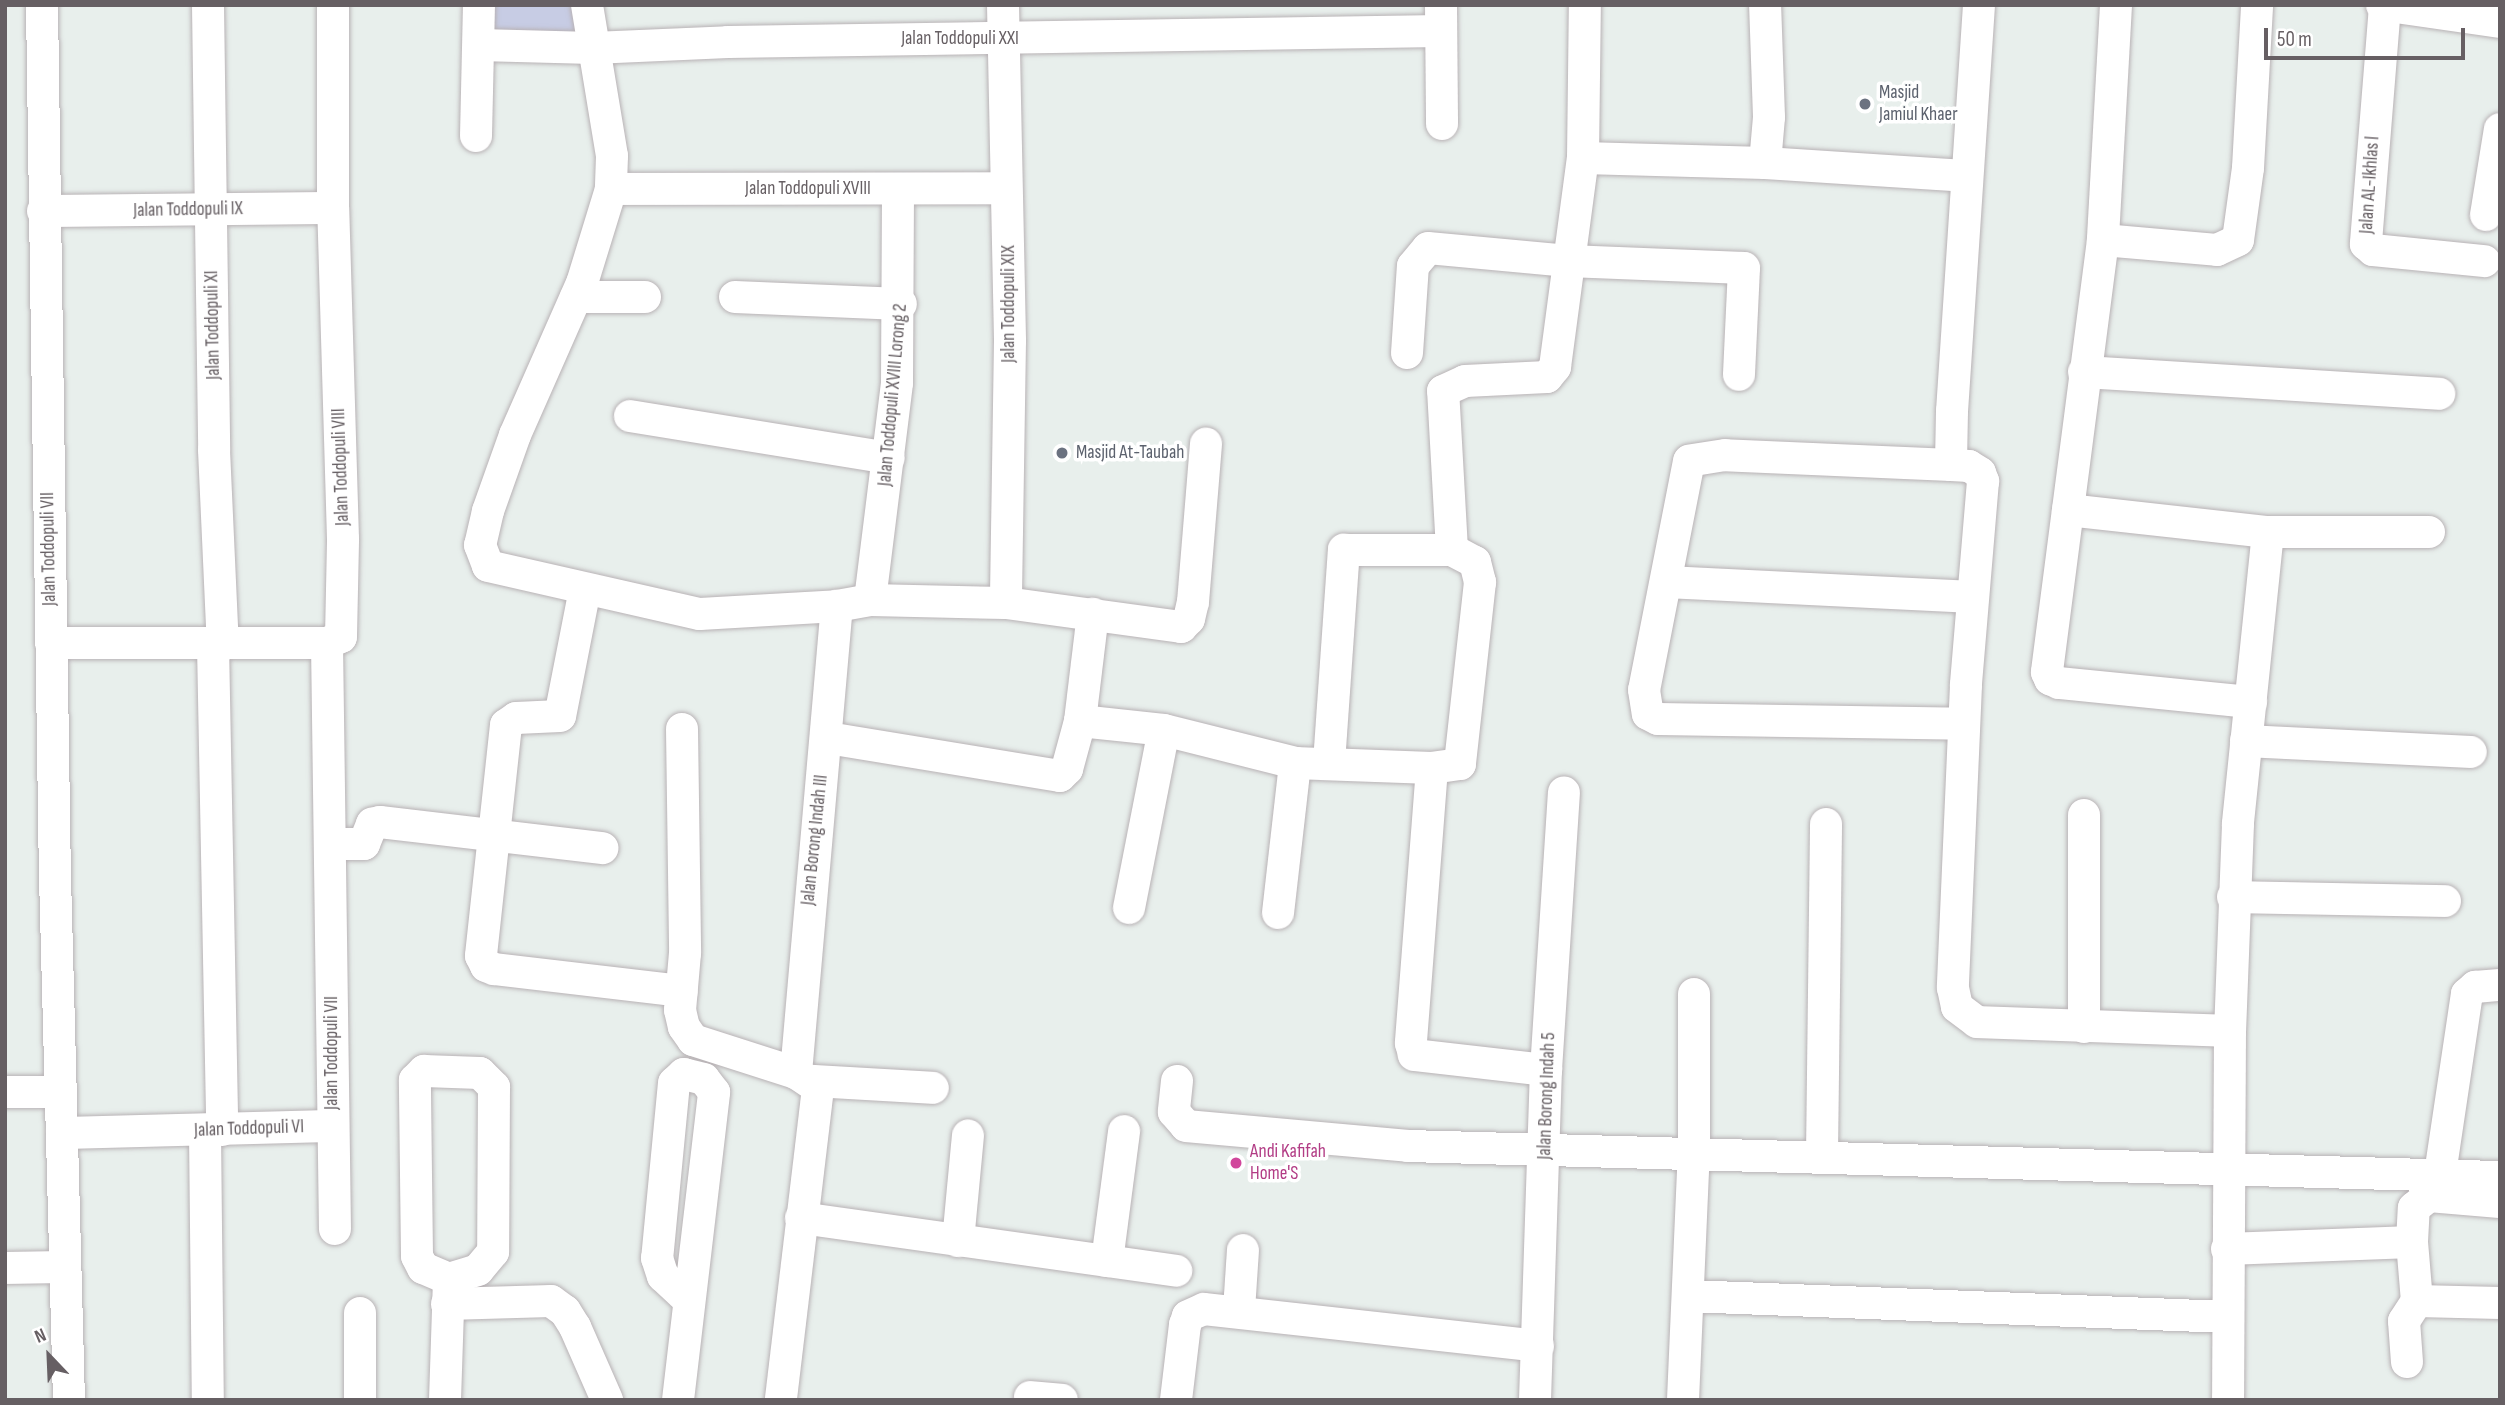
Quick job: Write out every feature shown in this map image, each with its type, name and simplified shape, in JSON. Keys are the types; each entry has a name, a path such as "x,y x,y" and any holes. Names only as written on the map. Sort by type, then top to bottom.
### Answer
{"street":[{"name":"Jalan Toddopuli VII","path":"43,5 43,211 61,1092"},
{"name":"Jalan Toddopuli XI","path":"208,5 218,645 208,1400"},
{"name":"Jalan Toddopuli VIII","path":"327,643 336,642 342,627 333,208 333,5"},
{"path":"476,136 479,5"},
{"path":"587,5 612,156 611,189 576,297 515,435 488,511 481,555 488,566 504,573 700,614 837,606 870,600 1006,604 1181,627 1189,619 1206,444"},
{"name":"Jalan Toddopuli XIX","path":"1003,5 1006,604"},
{"path":"1451,550 1443,391 1465,382 1552,374 1583,158 1585,5"},
{"path":"1765,5 1769,117 1765,163"},
{"path":"1951,466 1965,176 1979,5"},
{"path":"2116,5 2103,240 2084,372 2050,679 2251,702"},
{"path":"2103,240 2217,250 2238,240 2245,207 2257,5"},
{"path":"2384,5 2500,22"},
{"name":"Jalan AL-Ikhlas l","path":"2384,5 2366,244 2373,250 2484,261"},
{"path":"1441,18 1442,124"},
{"name":"Jalan Toddopuli XXI","path":"479,45 593,48 728,42 1003,40 1441,18"},
{"path":"2486,215 2500,129"},
{"path":"1583,158 1765,163 1965,176"},
{"path":"611,189 1006,188"},
{"name":"Jalan Toddopuli XVIII","path":"611,189 1006,188"},
{"name":"Jalan Toddopuli XVIII Lorong 2","path":"870,600 889,457 901,304 898,190"},
{"name":"Jalan Toddopuli IX","path":"43,211 333,208"},
{"path":"1407,353 1413,266 1420,253 1438,248 1568,261 1744,268 1739,375"},
{"path":"576,297 645,298"},
{"path":"735,297 901,304"},
{"path":"2084,372 2439,394"},
{"path":"630,416 889,457"},
{"path":"1964,724 1658,719 1648,714 1644,690 1667,582 1685,474 1695,458 1746,456 1969,466 1980,473 1983,481 1964,724 1952,958 1957,1007 1978,1022 2230,1031"},
{"path":"2068,510 2268,532 2428,531"},
{"path":"2228,1400 2227,1248 2234,897 2246,741 2268,532"},
{"path":"1080,721 1164,730 1295,763 1432,768 1460,764 1480,582 1475,562 1451,550 1344,550 1329,763"},
{"path":"1667,582 1973,597"},
{"path":"585,589 560,716 516,718 506,725 482,943 486,966 553,979 682,991"},
{"name":"Jalan Borong Indah III","path":"781,1400 800,1218 818,1095 805,1077 811,861 828,738 837,606"},
{"path":"828,738 1060,776 1068,769 1080,721 1093,614"},
{"path":"51,643 327,643"},
{"name":"Jalan Toddopuli VII","path":"327,643 332,1126"},
{"path":"682,729 680,1010 693,1040 805,1077 933,1088"},
{"path":"1129,908 1164,730"},
{"path":"2246,741 2471,752"},
{"path":"1278,913 1295,763"},
{"path":"1432,768 1411,1043 1414,1055 1546,1070"},
{"name":"Jalan Borong Indah 5","path":"1535,1400 1546,1070 1564,793"},
{"path":"2084,816 2084,1027"},
{"path":"330,844 364,844 372,824 380,822 602,848"},
{"path":"1822,1155 1826,824"},
{"path":"2234,897 2445,901"},
{"path":"2441,1174 2467,994 2475,987 2500,985"},
{"path":"1683,1400 1695,1151 1695,994"},
{"path":"448,1292 478,1270 494,1252 494,1087 480,1073 424,1071 415,1080 417,1256 423,1268 448,1292 551,1301 565,1311 607,1400"},
{"path":"678,1400 687,1298 714,1092 704,1079 684,1074 674,1083 657,1258 663,1276 687,1298"},
{"path":"1177,1081 1174,1112 1186,1126 1545,1152 1695,1151 2229,1173 2441,1174 2500,1177"},
{"path":"5,1092 61,1092 63,1267 69,1400"},
{"name":"Jalan Toddopuli VI","path":"62,1133 332,1126 335,1229"},
{"path":"1107,1261 1124,1131"},
{"path":"958,1241 968,1135"},
{"path":"2407,1362 2404,1321 2417,1301 2412,1242 2414,1208 2429,1196 2500,1202"},
{"path":"800,1218 1176,1271"},
{"path":"2227,1248 2412,1242"},
{"path":"1239,1310 1243,1250"},
{"path":"5,1268 63,1267"},
{"path":"445,1400 448,1292"},
{"path":"1688,1296 2228,1317"},
{"path":"2417,1301 2500,1303"},
{"path":"1176,1400 1188,1316 1204,1309 1239,1310 1538,1346"},
{"path":"360,1313 360,1400"},
{"path":"1030,1397 1062,1400"}],"shaded area":[{"path":"489,5 575,5 576,33 489,30"}],"place":[{"name":"Masjid Jamiul Khaer","path":"1865,104"},
{"name":"Masjid At-Taubah","path":"1062,453"},
{"name":"Andi Kafifah Home'S","path":"1236,1163"}]}
